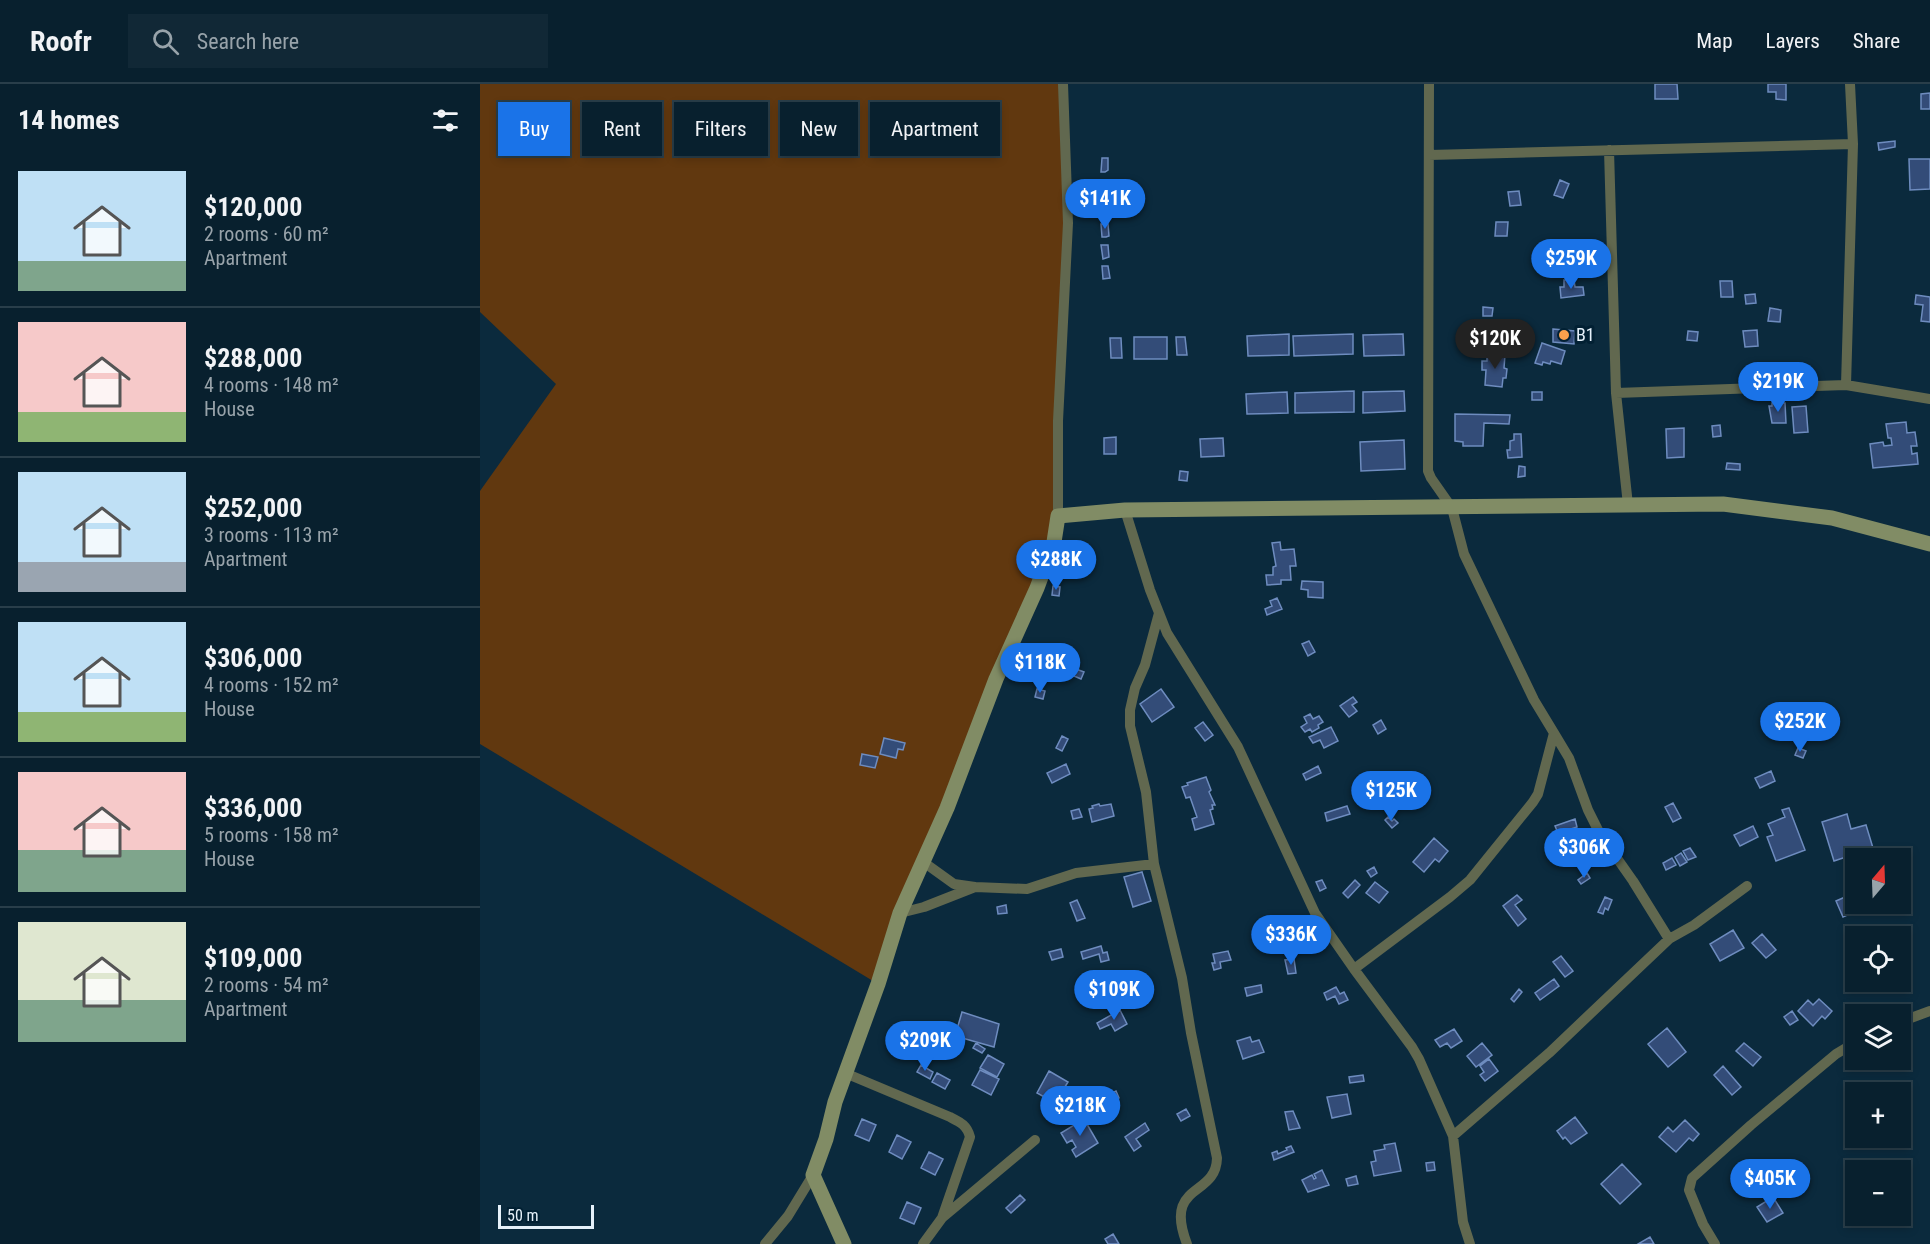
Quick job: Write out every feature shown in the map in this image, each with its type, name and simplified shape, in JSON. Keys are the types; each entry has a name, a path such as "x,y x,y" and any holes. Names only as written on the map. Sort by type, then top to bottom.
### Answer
{"street":[{"path":"765,1244 788,1216 813,1175 900,913 947,808 996,679 1037,588 1054,542 1058,516 1058,421 1068,223 1063,84"},
{"path":"1429,84 1428,471 1452,508 1464,554 1534,700 1569,758 1588,810 1600,834 1669,939"},
{"path":"1846,386 1853,144 1851,84"},
{"path":"1429,155 1853,144"},
{"path":"1609,150 1616,393 1628,505"},
{"path":"1616,393 1846,386 1930,399"},
{"path":"1058,516 1125,510 1734,505 1832,518 1930,543"},
{"path":"1125,510 1150,590 1167,633 1238,747 1316,913 1412,1047 1453,1136 1463,1222 1470,1244"},
{"path":"1159,613 1145,665 1135,688 1130,710 1130,726 1146,792 1154,864 1182,978 1217,1158 1214,1173 1186,1197 1182,1206 1180,1221 1188,1244"},
{"path":"1354,969 1450,897 1485,863 1538,794 1554,733"},
{"path":"922,861 954,884 1027,889 1076,873 1154,864"},
{"path":"1453,1136 1549,1053 1669,939 1694,925 1747,886"},
{"path":"900,913 924,907 975,887"},
{"path":"1911,1018 1930,1011"},
{"path":"1715,1244 1703,1224 1689,1190 1692,1178 1751,1125 1845,1049"},
{"path":"845,1073 963,1123 968,1130 970,1137 942,1218"},
{"path":"923,1244 942,1218 1035,1140"},
{"path":"813,1175 844,1244"}],"shaded area":[{"path":"480,84 1063,84 1068,223 1058,516 878,984 480,744 480,491 556,384 480,312"}],"building":[{"path":"1655,84 1677,84 1678,99 1655,99"},
{"path":"1768,84 1786,84 1786,100 1776,99 1776,92 1768,92"},
{"path":"1930,93 1930,109 1921,109 1921,94"},
{"path":"1895,141 1895,147 1879,150 1878,143"},
{"path":"1102,158 1108,158 1108,170 1105,172 1101,172"},
{"path":"1909,159 1930,159 1930,189 1910,190"},
{"path":"1560,180 1569,184 1563,198 1554,195"},
{"path":"1101,181 1108,181 1107,194 1104,195 1100,195"},
{"path":"1519,191 1521,205 1510,206 1508,192"},
{"path":"1101,202 1108,203 1108,215 1101,216"},
{"path":"1496,222 1508,222 1507,236 1495,236"},
{"path":"1101,224 1108,224 1109,236 1102,237"},
{"path":"1101,245 1108,245 1109,257 1103,259"},
{"path":"1102,266 1108,266 1110,278 1103,279"},
{"path":"1564,280 1574,280 1575,287 1583,287 1584,295 1561,298 1560,287 1564,287"},
{"path":"1720,281 1732,281 1733,297 1721,297"},
{"path":"1755,294 1756,303 1746,304 1745,295"},
{"path":"1916,295 1930,297 1930,322 1921,321 1923,305 1915,304"},
{"path":"1483,307 1493,308 1492,316 1483,316"},
{"path":"1770,308 1781,310 1780,322 1768,321"},
{"name":"B1","path":"1553,329 1575,331 1574,344 1553,342"},
{"path":"1757,330 1758,346 1745,347 1743,331"},
{"path":"1688,331 1698,332 1697,341 1687,340"},
{"path":"1289,334 1289,355 1248,356 1247,336"},
{"path":"1353,334 1353,354 1294,356 1293,336"},
{"path":"1403,334 1404,355 1364,356 1363,335"},
{"path":"1134,337 1167,337 1167,359 1134,359"},
{"path":"1176,337 1185,337 1187,355 1177,355"},
{"path":"1110,338 1121,338 1122,358 1111,358"},
{"path":"1542,343 1565,351 1561,364 1551,361 1550,364 1543,362 1542,365 1535,363"},
{"path":"1487,354 1505,355 1504,368 1507,369 1502,387 1485,385 1486,370 1482,370 1482,361 1487,361"},
{"path":"1354,391 1354,412 1295,413 1295,393"},
{"path":"1404,391 1405,411 1363,413 1363,392"},
{"path":"1287,392 1288,413 1247,414 1246,394"},
{"path":"1532,392 1542,392 1542,400 1532,400"},
{"path":"1772,403 1785,403 1786,423 1772,423 1769,406 1772,406"},
{"path":"1806,406 1808,432 1794,433 1792,407"},
{"path":"1455,414 1510,415 1509,424 1484,423 1483,446 1463,446 1463,442 1455,441"},
{"path":"1906,422 1907,433 1915,432 1917,446 1911,446 1912,454 1917,453 1918,464 1873,468 1870,444 1883,442 1884,446 1892,445 1891,438 1888,438 1886,424"},
{"path":"1720,425 1721,436 1713,437 1712,426"},
{"path":"1684,428 1684,457 1667,458 1666,429"},
{"path":"1514,434 1521,434 1522,457 1508,458 1507,450 1510,450 1510,441 1514,440"},
{"path":"1116,437 1116,454 1104,454 1104,438"},
{"path":"1223,438 1224,456 1201,457 1200,439"},
{"path":"1404,440 1405,469 1361,471 1360,442"},
{"path":"1727,463 1740,464 1740,470 1726,469"},
{"path":"1519,466 1525,467 1525,476 1518,477"},
{"path":"1180,471 1188,472 1187,481 1179,480"},
{"path":"1280,542 1281,550 1294,549 1296,566 1290,566 1291,580 1281,580 1281,584 1267,585 1266,575 1273,575 1273,567 1276,566 1272,543"},
{"path":"1302,581 1323,582 1323,598 1308,597 1308,590 1301,589"},
{"path":"1053,586 1060,587 1059,596 1052,595"},
{"path":"1277,598 1282,609 1267,615 1265,609 1272,606 1270,601"},
{"path":"1309,641 1315,652 1308,656 1302,644"},
{"path":"1076,669 1084,672 1081,679 1074,676"},
{"path":"1037,689 1045,691 1043,699 1035,697"},
{"path":"1161,689 1174,707 1152,722 1140,704"},
{"path":"1353,697 1357,702 1352,705 1357,711 1349,717 1340,706"},
{"path":"1310,714 1313,719 1319,716 1323,722 1312,732 1310,729 1305,732 1301,727 1307,723 1304,717"},
{"path":"1381,720 1386,729 1378,734 1373,725"},
{"path":"1203,722 1213,735 1205,741 1195,728"},
{"path":"1331,727 1338,741 1324,748 1320,740 1313,743 1309,737"},
{"path":"1062,736 1068,739 1062,751 1056,748"},
{"path":"884,738 905,743 903,750 898,749 896,758 880,754"},
{"path":"1798,748 1806,751 1803,758 1795,755"},
{"path":"862,754 878,757 875,768 860,765"},
{"path":"1066,764 1070,774 1052,783 1047,773"},
{"path":"1318,766 1321,773 1306,780 1303,774"},
{"path":"1771,771 1775,781 1760,788 1755,778"},
{"path":"1206,777 1215,805 1212,805 1213,809 1210,810 1214,824 1195,830 1192,819 1197,817 1190,797 1186,798 1182,787"},
{"path":"1398,793 1401,796 1404,793 1409,797 1393,812 1383,802 1390,795 1393,798"},
{"path":"1673,803 1681,818 1673,822 1665,807"},
{"path":"1099,804 1100,806 1111,804 1114,816 1092,822 1089,809"},
{"path":"1347,806 1350,814 1327,821 1325,813"},
{"path":"1789,808 1805,850 1776,861 1767,837 1773,835 1768,824 1785,817 1782,810"},
{"path":"1079,809 1082,817 1073,819 1071,811"},
{"path":"1847,814 1851,829 1866,825 1873,848 1845,848 1845,857 1834,861 1822,822"},
{"path":"1388,817 1398,823 1392,828 1385,820"},
{"path":"1575,819 1577,827 1558,833 1555,826"},
{"path":"1753,826 1758,837 1740,846 1734,835"},
{"path":"1434,838 1448,851 1439,862 1435,859 1424,872 1413,862"},
{"path":"1690,848 1696,857 1688,860 1683,851"},
{"path":"1681,853 1687,862 1680,866 1675,857"},
{"path":"1672,858 1676,865 1666,870 1663,863"},
{"path":"1374,867 1377,873 1371,877 1367,871"},
{"path":"1142,872 1151,901 1133,907 1124,877"},
{"path":"1587,873 1590,878 1581,884 1578,880"},
{"path":"1322,880 1326,888 1320,891 1316,882"},
{"path":"1355,880 1360,885 1348,898 1343,893"},
{"path":"1375,882 1388,892 1379,903 1366,893"},
{"path":"1517,895 1522,900 1515,905 1526,919 1518,926 1503,906"},
{"path":"1605,897 1612,900 1608,910 1605,908 1603,914 1598,912"},
{"path":"1845,897 1845,914 1849,914 1843,917 1836,901"},
{"path":"1077,900 1085,918 1077,921 1070,903"},
{"path":"1006,905 1007,913 998,914 997,907"},
{"path":"1733,930 1744,948 1720,961 1710,944"},
{"path":"1762,934 1776,950 1766,958 1752,943"},
{"path":"1101,946 1103,953 1107,952 1109,960 1101,962 1099,954 1083,959 1081,952"},
{"path":"1061,949 1063,957 1052,960 1049,952"},
{"path":"1228,951 1231,960 1220,962 1221,968 1214,970 1213,954"},
{"path":"1561,956 1573,971 1565,977 1553,962"},
{"path":"1294,959 1296,973 1288,974 1285,960"},
{"path":"1554,979 1559,986 1540,1000 1535,993"},
{"path":"1261,985 1262,992 1247,996 1245,988"},
{"path":"1336,987 1340,994 1344,992 1348,1000 1339,1004 1335,996 1327,1000 1324,993"},
{"path":"1519,989 1522,992 1514,1002 1511,999"},
{"path":"1110,992 1113,998 1099,1005 1096,999"},
{"path":"1819,999 1832,1011 1825,1019 1822,1016 1813,1026 1798,1011 1808,1000 1813,1005"},
{"path":"1120,1010 1127,1024 1115,1031 1111,1024 1100,1029 1097,1023"},
{"path":"1792,1011 1798,1020 1790,1025 1784,1017"},
{"path":"962,1012 999,1024 994,1047 955,1036"},
{"path":"1667,1028 1686,1052 1668,1067 1648,1044"},
{"path":"1454,1029 1462,1041 1451,1048 1447,1043 1440,1047 1435,1040"},
{"path":"1250,1037 1252,1042 1259,1040 1264,1052 1243,1059 1237,1041"},
{"path":"976,1043 985,1049 982,1053 973,1048"},
{"path":"1482,1043 1492,1055 1476,1067 1467,1056"},
{"path":"1744,1043 1761,1057 1753,1066 1736,1051"},
{"path":"988,1055 1004,1064 997,1077 980,1068"},
{"path":"1489,1059 1498,1071 1485,1081 1480,1075 1484,1072 1480,1066"},
{"path":"921,1065 933,1072 930,1079 917,1072"},
{"path":"1723,1066 1741,1087 1732,1095 1714,1075"},
{"path":"980,1070 999,1079 991,1095 972,1085"},
{"path":"1049,1071 1068,1082 1055,1103 1037,1093"},
{"path":"937,1073 950,1080 945,1089 932,1082"},
{"path":"1363,1075 1364,1081 1350,1083 1349,1077"},
{"path":"1116,1091 1119,1098 1109,1103 1106,1096"},
{"path":"1347,1094 1351,1114 1332,1118 1327,1097"},
{"path":"1186,1109 1190,1116 1181,1121 1177,1114"},
{"path":"1293,1111 1300,1128 1289,1130 1285,1112"},
{"path":"1575,1117 1587,1133 1571,1144 1557,1131"},
{"path":"862,1119 876,1125 869,1141 855,1135"},
{"path":"1084,1119 1098,1143 1076,1157 1072,1150 1076,1147 1072,1140 1067,1143 1061,1133"},
{"path":"1685,1120 1699,1134 1693,1141 1689,1138 1676,1152 1659,1137 1668,1127 1673,1132"},
{"path":"1145,1123 1149,1130 1136,1139 1141,1146 1134,1151 1125,1137"},
{"path":"897,1135 911,1142 902,1159 889,1152"},
{"path":"1395,1143 1401,1171 1374,1176 1371,1162 1376,1161 1374,1151 1385,1149 1384,1145"},
{"path":"1291,1146 1294,1152 1274,1160 1272,1153 1277,1151 1278,1154"},
{"path":"929,1152 943,1159 935,1175 921,1168"},
{"path":"1434,1162 1435,1170 1427,1171 1426,1163"},
{"path":"1622,1164 1641,1184 1620,1204 1601,1184"},
{"path":"1322,1170 1329,1185 1308,1192 1302,1180 1312,1175 1314,1179 1316,1178 1314,1174"},
{"path":"1356,1176 1358,1184 1348,1186 1346,1179"},
{"path":"1020,1195 1025,1200 1011,1213 1006,1208"},
{"path":"1773,1197 1783,1213 1767,1222 1757,1207"},
{"path":"907,1202 921,1208 914,1224 900,1218"},
{"path":"1113,1234 1119,1244 1108,1244 1105,1239"},
{"path":"1650,1237 1654,1244 1638,1244"}],"place":[{"name":"B1","path":"1564,335"}]}
